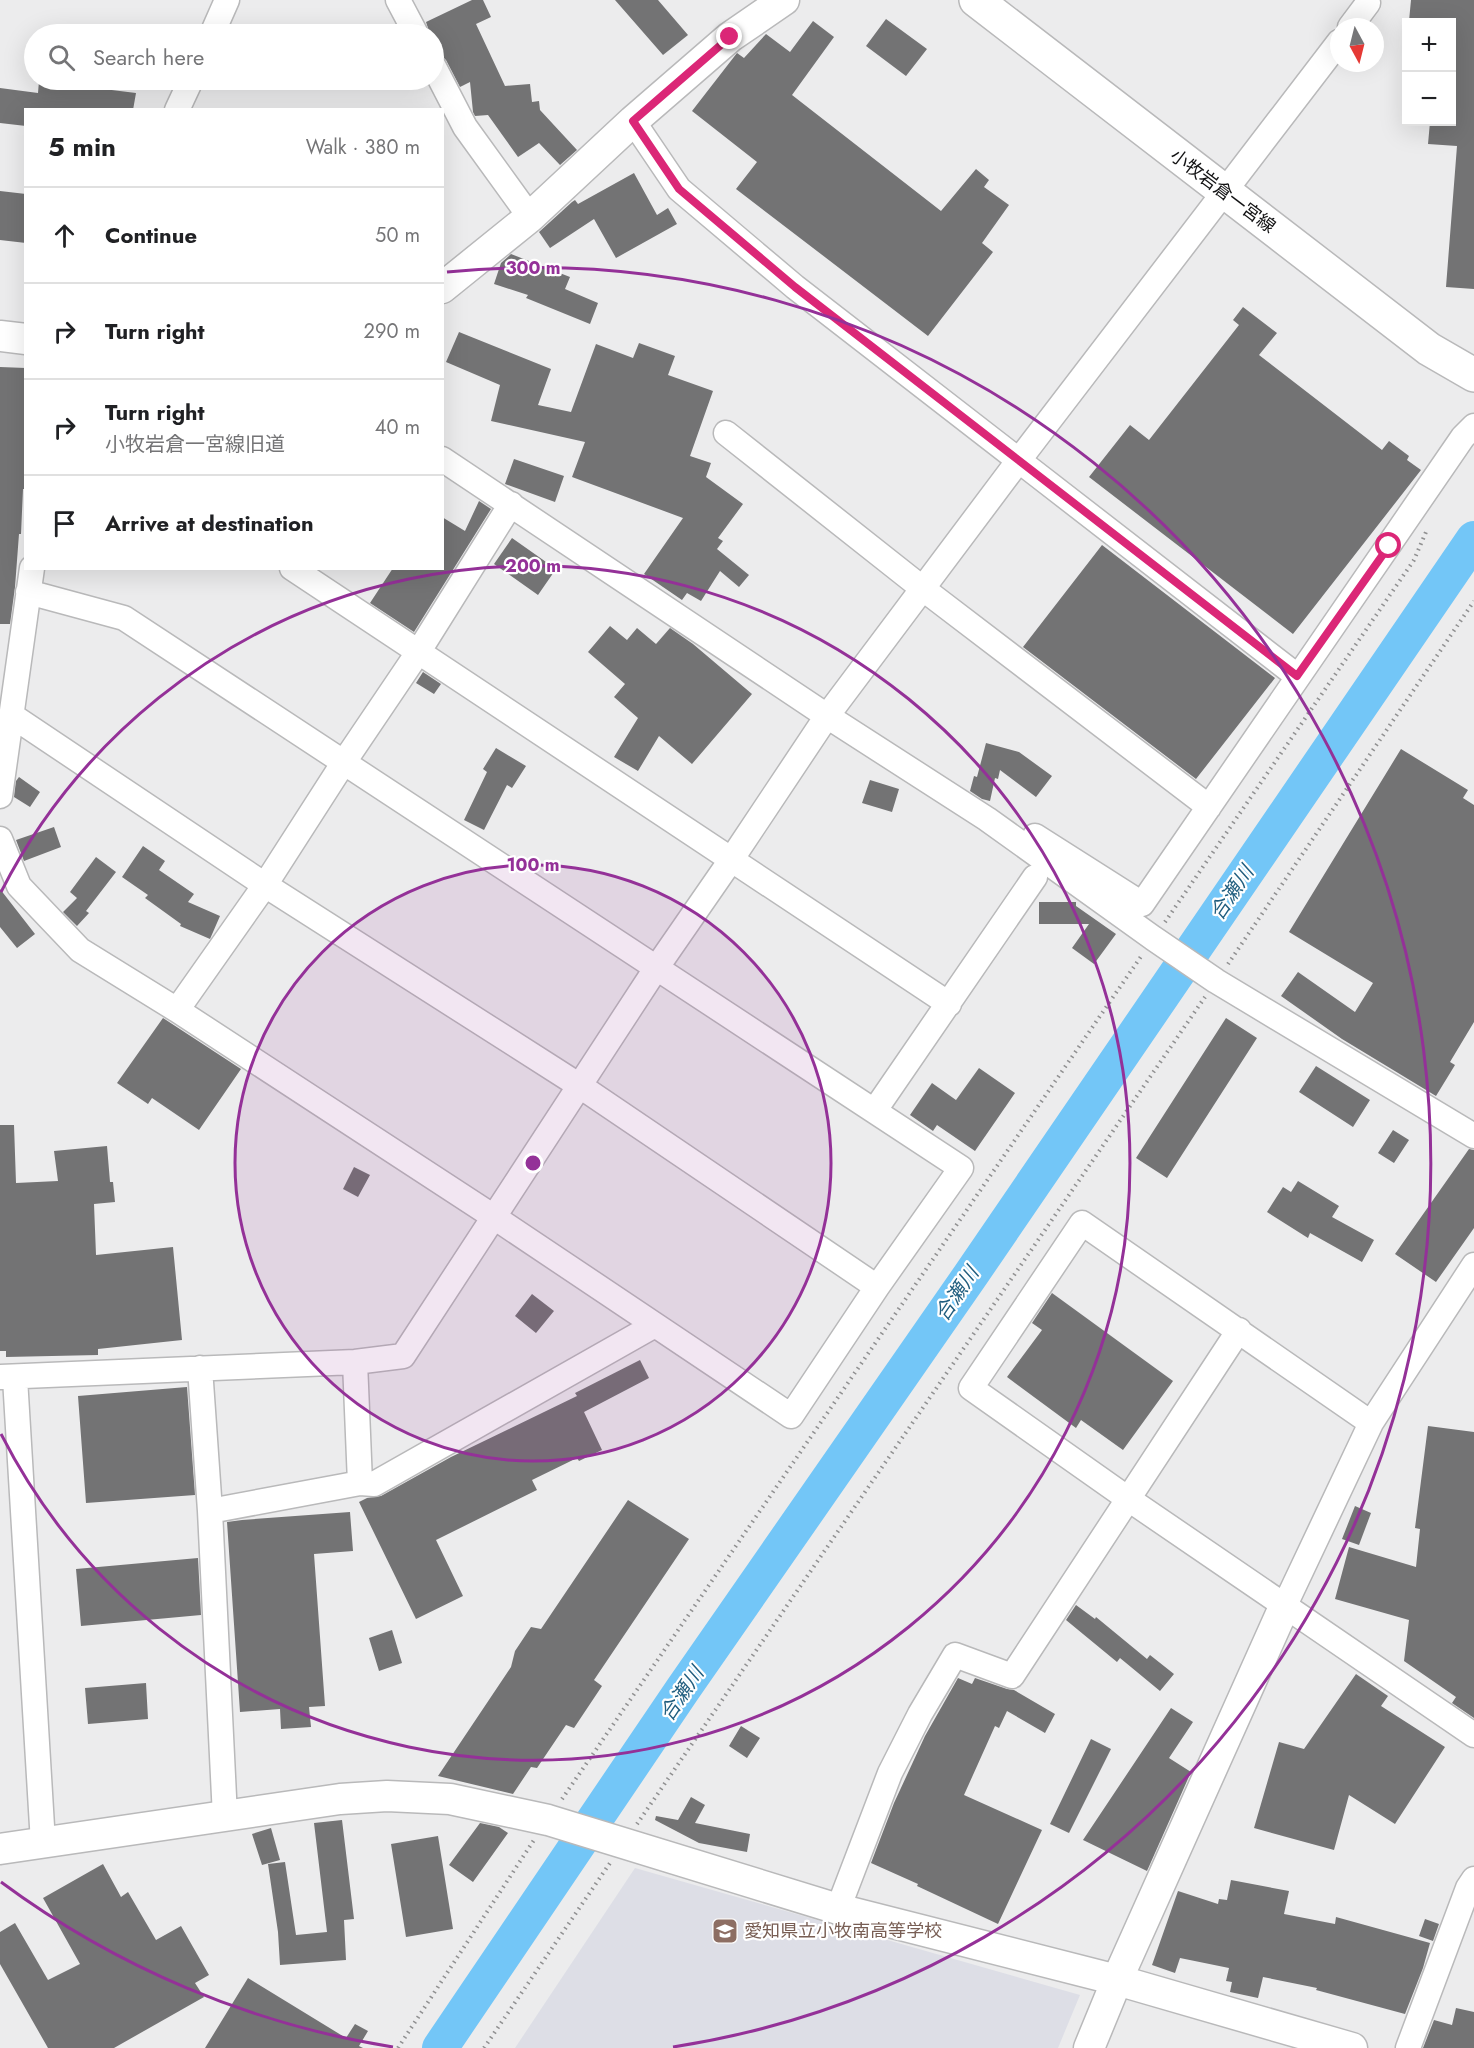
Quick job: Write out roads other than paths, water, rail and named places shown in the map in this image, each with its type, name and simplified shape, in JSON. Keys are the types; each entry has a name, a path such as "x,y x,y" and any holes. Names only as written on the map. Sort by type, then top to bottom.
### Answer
{"main road":[{"name":"小牧岩倉一宮線","path":"976,0 1429,349 1474,375"}],"street":[{"path":"216,24 227,0"},
{"path":"398,0 411,24"},
{"path":"444,286 530,217 633,121 730,37 784,0"},
{"path":"1357,18 1368,3"},
{"path":"43,1843 7,1378 355,1362 403,1356 657,967 826,716 1330,54"},
{"path":"444,86 465,126 530,217"},
{"path":"178,108 186,90"},
{"path":"633,121 679,189 795,287 1297,676"},
{"path":"0,336 24,339"},
{"path":"987,819 1002,815 1142,904 1463,437 1474,426"},
{"path":"726,433 922,588 1209,807"},
{"path":"444,460 826,716 987,819 1216,981 1474,1136"},
{"path":"177,1010 265,885 419,651 511,504"},
{"path":"295,570 949,1004"},
{"path":"0,796 11,715 9,662 30,580 124,618 961,1168 877,1287 791,1416 494,1217 177,1010 80,950 19,886 0,839"},
{"path":"11,715 265,885 580,1086 877,1287"},
{"path":"875,1110 1035,877"},
{"path":"1371,1423 1082,1223 971,1388 1127,1498 1474,1735"},
{"path":"1089,2048 1117,1980 1285,1605 1371,1423 1474,1265"},
{"path":"210,1511 360,1484 374,1484 655,1325"},
{"path":"838,1909 890,1773 920,1714 955,1655 1012,1676 1239,1330"},
{"path":"355,1362 360,1484"},
{"path":"200,1368 210,1511 225,1816"},
{"path":"0,1849 340,1799 387,1796 450,1799 548,1820 838,1909 1117,1980 1288,2040 1352,2048"},
{"path":"1408,2048 1468,1888 1474,1879"}],"waterway":[{"name":"合瀬川","path":"440,2048 683,1689 970,1276 1474,539"}],"place":[{"name":"愛知県立小牧南高等学校","path":"725,1931"}]}
